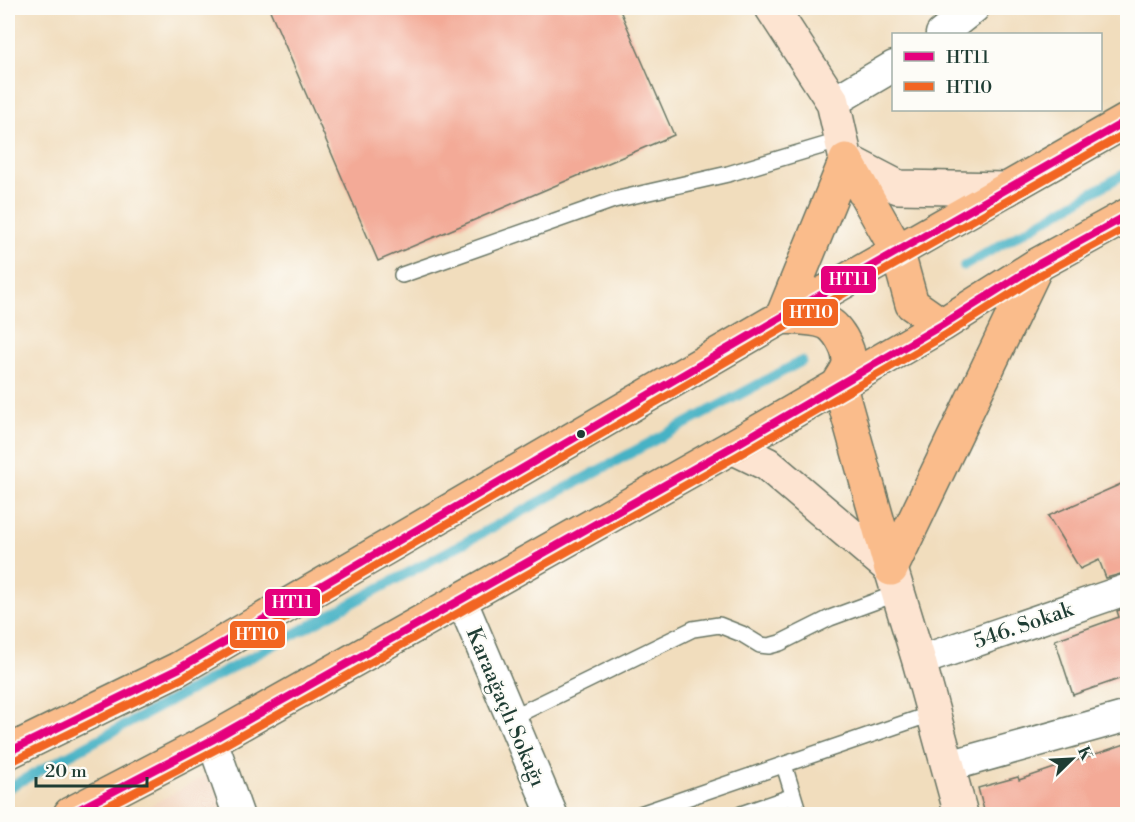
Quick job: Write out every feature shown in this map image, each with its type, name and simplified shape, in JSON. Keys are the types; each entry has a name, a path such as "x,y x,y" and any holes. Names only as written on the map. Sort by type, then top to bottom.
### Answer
{"main road":[{"path":"8,752 178,669 897,250 1128,120"},
{"path":"844,150 897,250 912,304 942,325"},
{"path":"782,317 844,150"},
{"path":"70,814 212,740 732,447 942,325 1037,265 1128,215"},
{"path":"894,581 1037,265"},
{"path":"782,317 820,320 834,327 848,353 847,369 839,383 894,581"}],"street":[{"path":"772,8 833,102 844,150 898,187 1006,189"},
{"path":"942,33 972,8"},
{"path":"833,102 892,67"},
{"path":"732,447 767,464 894,581 920,661 961,814"},
{"name":"546. Sokak","path":"920,661 1128,589"},
{"name":"Karaağaçlı Sokağı","path":"461,599 552,814"},
{"path":"949,766 1128,716"},
{"path":"212,740 238,814"}],"lane":[{"path":"402,275 614,200 844,150"},
{"path":"511,718 693,629 718,625 742,634 760,645 769,646 780,643 830,618 894,581"},
{"path":"640,814 934,713"},
{"path":"784,765 799,814"},
{"path":"741,814 794,796"}],"shaded area":[{"path":"213,772 228,814 134,814"}],"building":[{"path":"269,8 619,8 674,135 378,261"},
{"path":"1128,481 1128,572 1106,578 1099,560 1080,569 1048,516"},
{"path":"1128,607 1128,676 1073,695 1055,640 1119,617 1117,611"},
{"path":"1128,743 1128,814 985,814 978,788 1018,777 1019,780"}],"waterway":[{"path":"964,266 1128,172"},
{"path":"8,788 802,361"}],"transit line":[{"name":"HT11","path":"8,752 178,669 782,317 1128,120"},
{"name":"HT10","path":"13,761 183,678 787,326 1128,132"},
{"name":"HT11","path":"70,814 212,740 732,447 942,325 1037,265 1128,215"},
{"name":"HT10","path":"92,814 217,749 737,456 947,334 1042,274 1128,227"}]}
